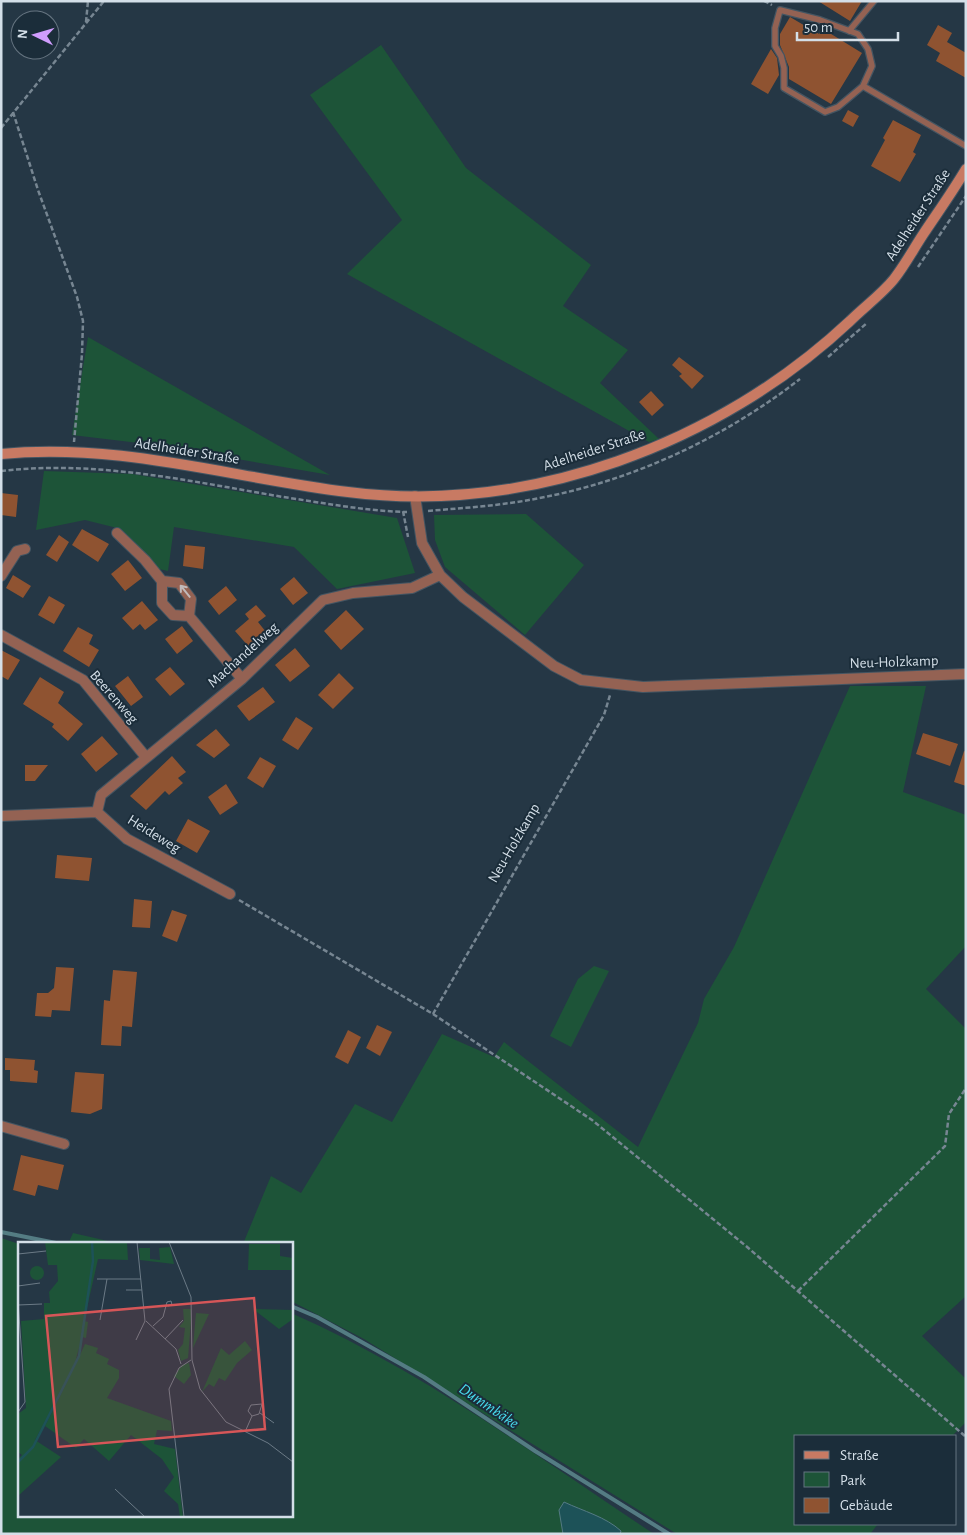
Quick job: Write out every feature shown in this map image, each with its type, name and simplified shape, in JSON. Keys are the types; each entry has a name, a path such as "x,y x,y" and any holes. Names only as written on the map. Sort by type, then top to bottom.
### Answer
{"street":[{"name":"Adelheider Straße","path":"1,454 34,451 145,458 350,493 416,496 489,492 560,479 637,455 728,412 817,352 893,280 966,169"},
{"name":"Neu-Holzkamp","path":"416,496 416,512 422,543 440,575 463,597 554,666 581,680 643,687 966,674"},
{"path":"117,533 145,560 162,581 162,603 173,615 189,616 242,679"},
{"path":"1,576 17,551 26,549"},
{"name":"Machandelweg","path":"97,812 101,795 145,756 242,679 323,600 353,593 412,588 440,575"},
{"path":"162,581 178,583 191,599 189,616"},
{"name":"Beerenweg","path":"2,633 83,680 145,756"},
{"path":"1,816 97,812"},
{"name":"Heideweg","path":"97,812 127,839 230,894"},
{"path":"1,1126 64,1144"}],"lane":[{"path":"849,31 874,1"},
{"path":"780,10 820,20 858,34 868,49 872,66 863,86 838,107 825,112 784,88 784,68 781,56 775,46 775,28 780,10"},
{"path":"863,86 966,146"}],"path":[{"path":"86,23 88,1"},
{"path":"1,128 104,1"},
{"path":"14,112 38,190 77,297 83,321 73,453"},
{"path":"1,471 105,468 340,506 416,512"},
{"name":"Neu-Holzkamp","path":"433,1014 604,715 614,684"},
{"path":"230,894 433,1014 592,1120 798,1291 966,1437"},
{"path":"798,1291 946,1146 949,1114 966,1088"}],"green space":[{"path":"381,45 466,168 591,265 563,306 628,350 600,383 659,439 649,442 347,274 402,220 310,95"},
{"path":"88,337 330,475 156,445 72,435"},
{"path":"44,471 132,474 397,518 415,573 337,589 294,547 174,527 168,571 159,569 121,529 85,520 36,530"},
{"path":"526,514 584,565 525,635 445,567 435,540 434,515"},
{"path":"850,686 926,686 903,792 966,815 966,946 926,989 966,1029 966,1296 922,1336 966,1379 966,1422 953,1435 794,1435 794,1525 877,1525 870,1534 677,1534 364,1339 292,1302 292,1242 244,1242 271,1176 301,1193 355,1104 392,1122 442,1034 494,1057 504,1042 638,1147 698,1023 704,999 734,947"},
{"path":"594,966 609,971 571,1047 550,1036 578,979"},
{"path":"73,1233 112,1242 69,1242"},
{"path":"1,1238 18,1244 18,1518 292,1518 292,1313 339,1336 432,1387 654,1534 620,1534 621,1531 608,1522 564,1502 559,1510 563,1534 1,1534"}],"shaded area":[{"path":"564,1502 615,1526 621,1531 620,1534 563,1534 559,1510"}],"building":[{"path":"818,1 862,1 850,21"},
{"path":"790,17 819,34 823,29 862,53 831,104 789,79 789,67 780,45 780,34"},
{"path":"938,25 952,33 947,42 966,53 966,78 936,61 940,53 927,45"},
{"path":"771,49 777,58 779,75 768,94 751,84"},
{"path":"848,110 859,116 853,127 842,121"},
{"path":"893,120 921,135 913,152 916,154 900,182 871,166"},
{"path":"679,357 704,376 692,389 679,376 682,374 672,365"},
{"path":"651,391 664,405 652,416 639,402"},
{"path":"1,493 18,495 16,517 1,515"},
{"path":"82,529 109,544 98,562 72,545"},
{"path":"59,535 69,542 57,562 46,555"},
{"path":"185,545 205,547 203,569 183,566"},
{"path":"128,560 142,578 125,591 111,574"},
{"path":"13,575 31,586 23,598 6,588"},
{"path":"294,577 308,593 293,605 280,589"},
{"path":"226,586 237,600 219,615 208,601"},
{"path":"49,596 65,605 54,624 38,615"},
{"path":"142,601 158,620 145,630 140,624 133,630 122,618"},
{"path":"256,605 266,616 258,622 266,632 249,647 235,631 249,619 245,614"},
{"path":"346,610 364,629 341,650 324,631"},
{"path":"182,626 193,641 177,654 165,639"},
{"path":"78,627 93,635 89,644 99,650 89,667 63,651"},
{"path":"295,648 310,666 290,682 275,665"},
{"path":"1,650 20,660 8,680 1,676"},
{"path":"170,667 185,684 170,696 155,679"},
{"path":"339,673 354,688 333,709 318,695"},
{"path":"128,676 143,697 131,706 115,686"},
{"path":"40,677 64,692 58,703 83,724 68,741 52,727 54,724 23,704"},
{"path":"263,687 275,702 249,721 237,706"},
{"path":"296,717 313,728 298,750 282,740"},
{"path":"216,729 230,745 214,758 196,745"},
{"path":"923,733 958,744 950,766 916,754"},
{"path":"102,736 118,754 96,772 81,754"},
{"path":"964,751 966,752 966,786 954,782"},
{"path":"172,756 186,772 178,778 183,783 169,795 165,791 146,810 130,796"},
{"path":"260,757 276,766 263,788 247,778"},
{"path":"25,765 48,765 35,781 25,781"},
{"path":"226,784 238,803 220,815 208,797"},
{"path":"188,819 210,831 197,853 176,841"},
{"path":"57,855 92,858 89,881 55,878"},
{"path":"134,899 152,901 150,928 132,927"},
{"path":"172,910 187,915 177,942 162,936"},
{"path":"56,967 74,968 70,1011 52,1010 51,1017 35,1016 37,993 48,993 54,988"},
{"path":"113,970 137,972 132,1027 122,1026 121,1046 101,1045 104,1000 110,1001"},
{"path":"377,1025 392,1032 380,1056 366,1048"},
{"path":"348,1030 361,1037 348,1064 335,1057"},
{"path":"5,1058 35,1060 34,1070 38,1071 37,1083 10,1081 10,1070 5,1070"},
{"path":"75,1072 104,1074 102,1109 90,1114 71,1112"},
{"path":"21,1155 64,1165 58,1190 38,1185 35,1196 13,1190"}],"waterway":[{"name":"Dummbäke","path":"1,1232 51,1242"},
{"name":"Dummbäke","path":"292,1306 317,1317 424,1377 535,1451 669,1534"}]}
